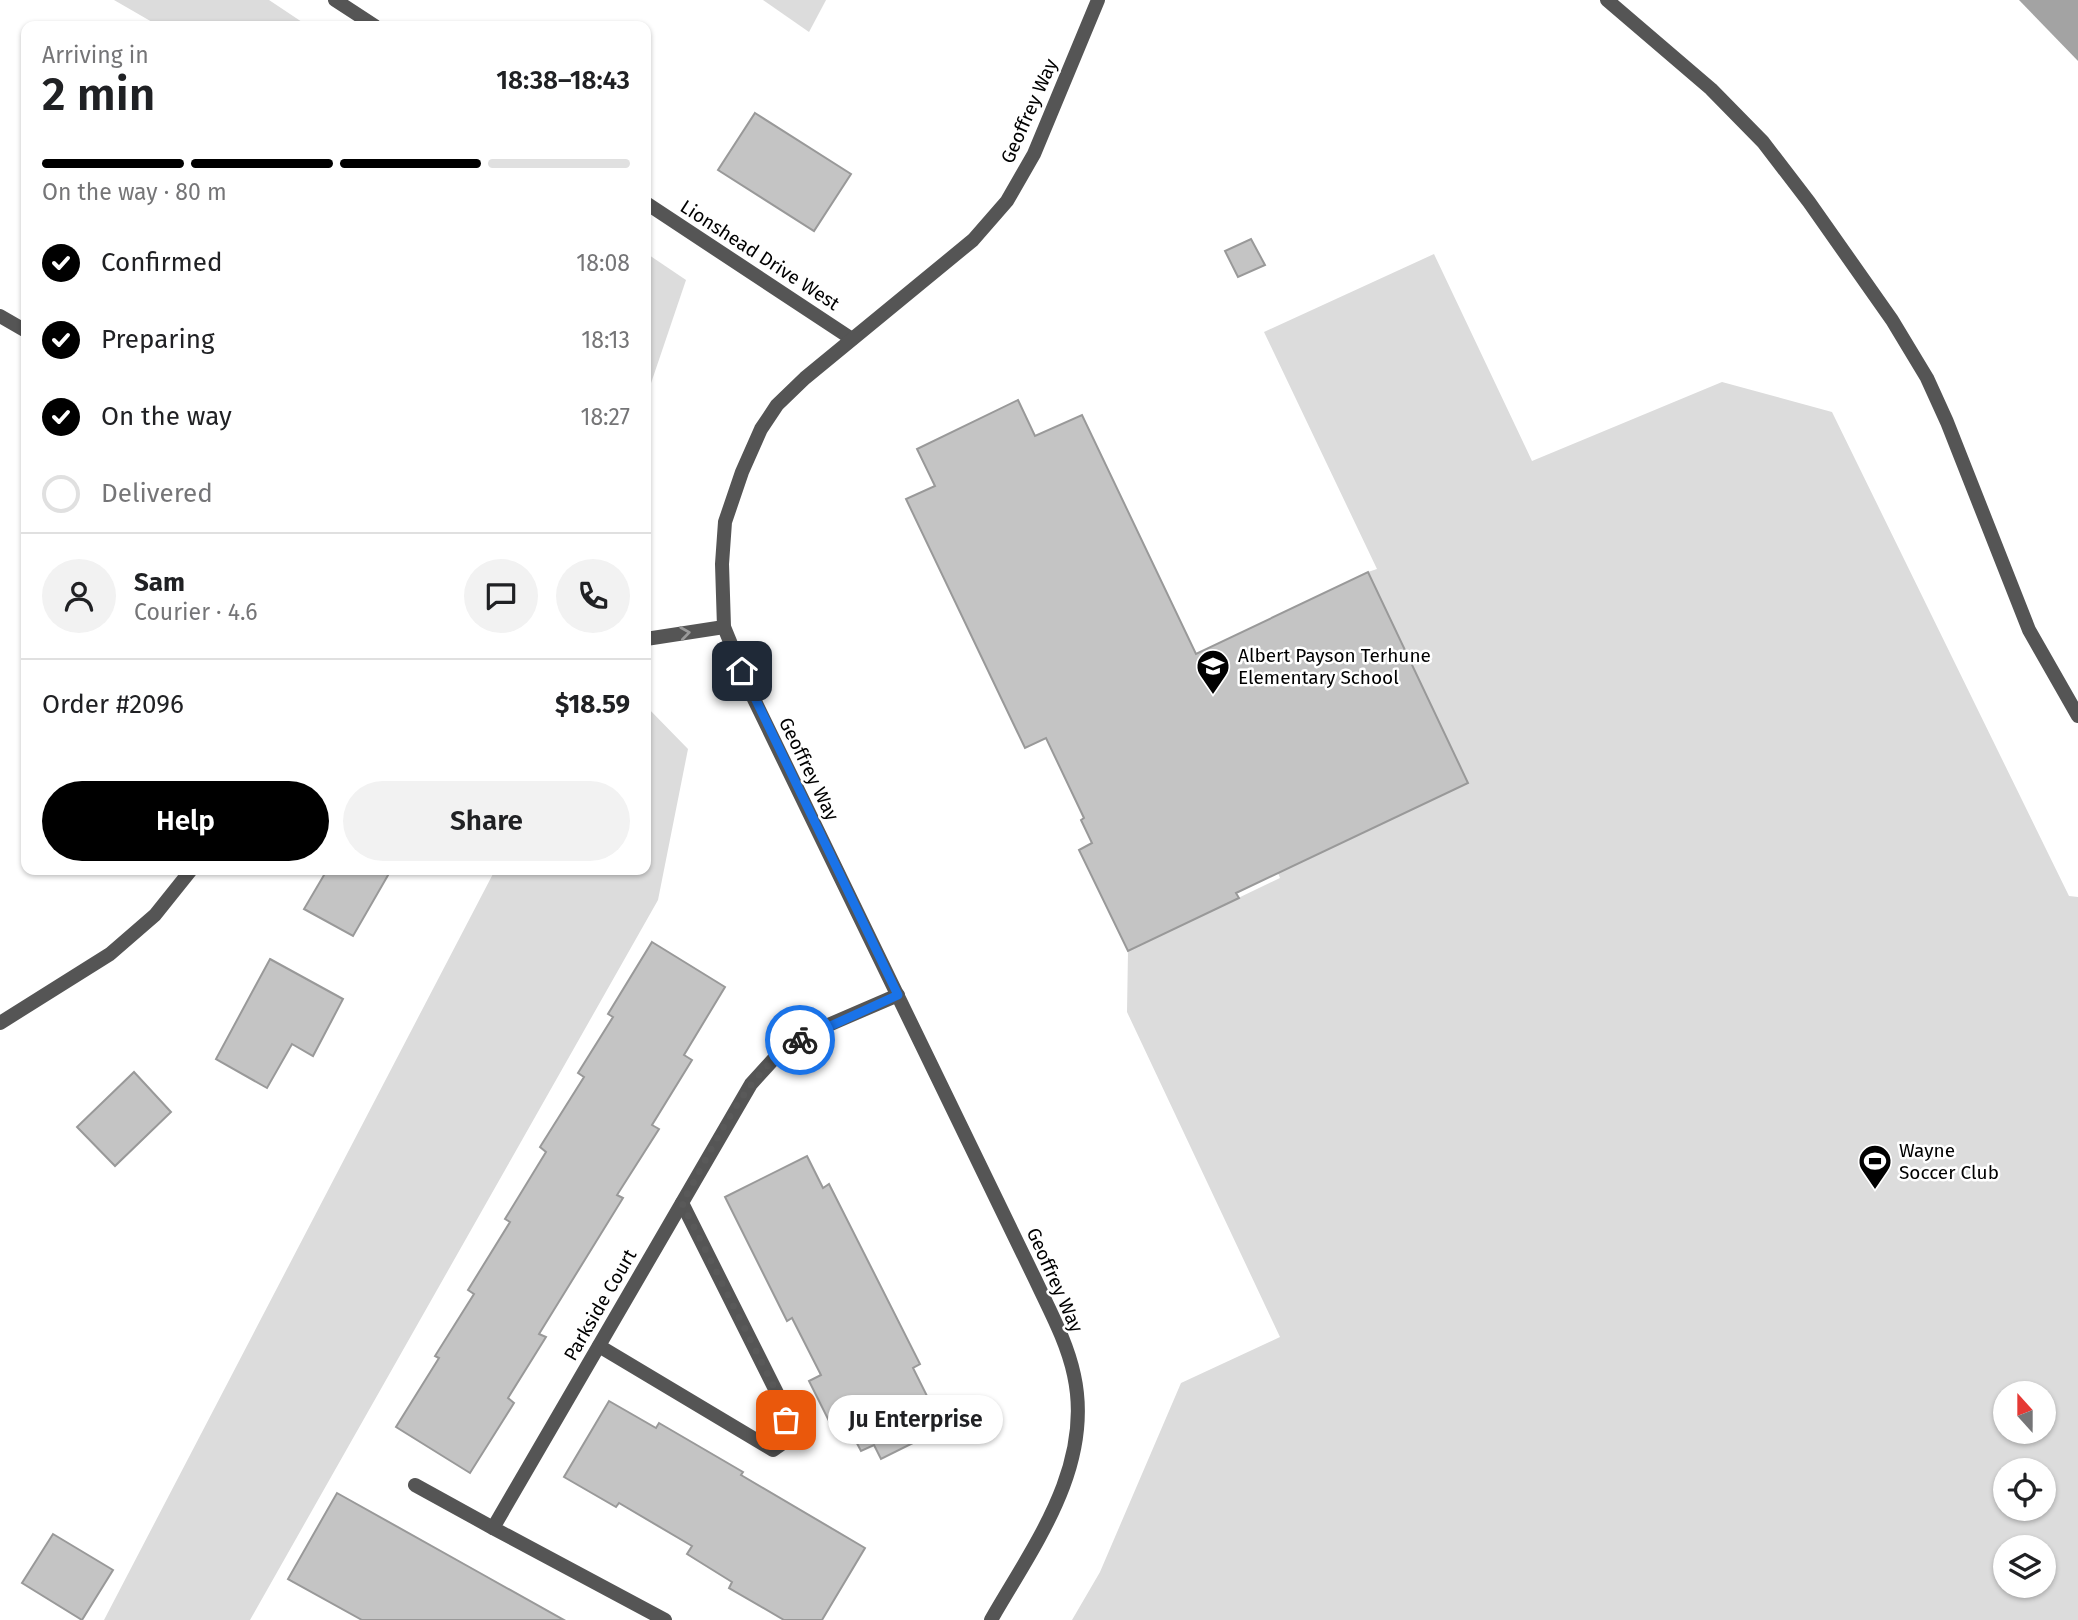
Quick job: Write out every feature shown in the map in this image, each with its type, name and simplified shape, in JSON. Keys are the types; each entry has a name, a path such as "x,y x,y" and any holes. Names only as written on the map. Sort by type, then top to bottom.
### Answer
{"street":[{"path":"335,0 367,21"},
{"name":"Geoffrey Way","path":"991,1620 1050,1517 1074,1454 1079,1417 1074,1374 1059,1331 1036,1281 751,693 724,627 722,565 725,522 746,461 761,429 777,405 807,375 973,240 1007,201 1034,154 1097,0"},
{"path":"1607,0 1701,80 1763,142 1892,320 1927,378 1947,422 2029,630 2078,716"},
{"name":"Lionshead Drive West","path":"651,207 852,339"},
{"path":"0,316 21,328"},
{"path":"651,638 724,627"},
{"path":"0,1023 110,954 155,915 187,875"},
{"name":"Parkside Court","path":"493,1528 751,1084 781,1051 819,1029 898,995"},
{"path":"599,1346 773,1450 790,1438 782,1403 682,1203"},
{"path":"415,1485 665,1620"}],"shaded area":[{"path":"114,0 269,0 300,21 150,21"},
{"path":"763,0 826,0 809,32"},
{"path":"2019,0 2078,0 2078,61"},
{"path":"1434,254 1532,461 1722,382 1832,412 2069,896 2078,897 2078,1620 1072,1620 1100,1572 1181,1383 1280,1337 1127,1012 1128,951 1280,878 1278,873 1468,783 1368,572 1377,569 1264,332"},
{"path":"651,256 686,280 651,383"},
{"path":"651,711 688,749 658,900 250,1620 104,1620 492,875 651,875"}],"building":[{"path":"755,113 851,174 814,231 718,170"},
{"path":"1251,239 1265,265 1238,277 1225,251"},
{"name":"Albert Payson Terhune Elementary School","path":"1018,400 1035,436 1082,415 1196,654 1368,572 1468,783 1236,893 1239,898 1128,951 1079,850 1092,843 1081,820 1084,818 1046,738 1025,748 906,499 935,486 917,449"},
{"path":"324,875 388,875 353,936 304,909"},
{"path":"652,942 725,987 684,1055 692,1060 652,1125 659,1129 617,1195 623,1198 539,1334 546,1337 508,1398 514,1403 470,1473 396,1427 439,1358 435,1356 474,1294 468,1290 510,1222 505,1219 546,1152 540,1147 584,1077 578,1073 613,1017 608,1014"},
{"path":"270,959 343,999 313,1056 292,1044 267,1088 216,1059"},
{"path":"134,1072 171,1112 115,1166 77,1127"},
{"path":"807,1156 823,1188 829,1184 920,1364 913,1368 937,1416 919,1425 925,1437 881,1459 874,1445 861,1451 852,1434 848,1437 839,1419 830,1423 809,1381 821,1375 792,1318 787,1321 725,1197"},
{"path":"609,1401 656,1428 659,1423 865,1548 822,1620 784,1620 729,1588 732,1582 687,1554 692,1546 619,1503 616,1507 564,1477"},
{"path":"337,1493 564,1620 362,1620 288,1579"},
{"path":"53,1534 113,1570 82,1620 22,1583"}],"way so far":[{"path":"786,1420 782,1403 682,1203 751,1084 781,1051 800,1040"}],"place":[{"name":"Albert Payson Terhune Elementary School","path":"1213,696"},
{"name":"Wayne Soccer Club","path":"1875,1191"},
{"name":"Ju Enterprise","path":"786,1420"}],"route":[{"path":"742,671 898,995 800,1040"}]}
